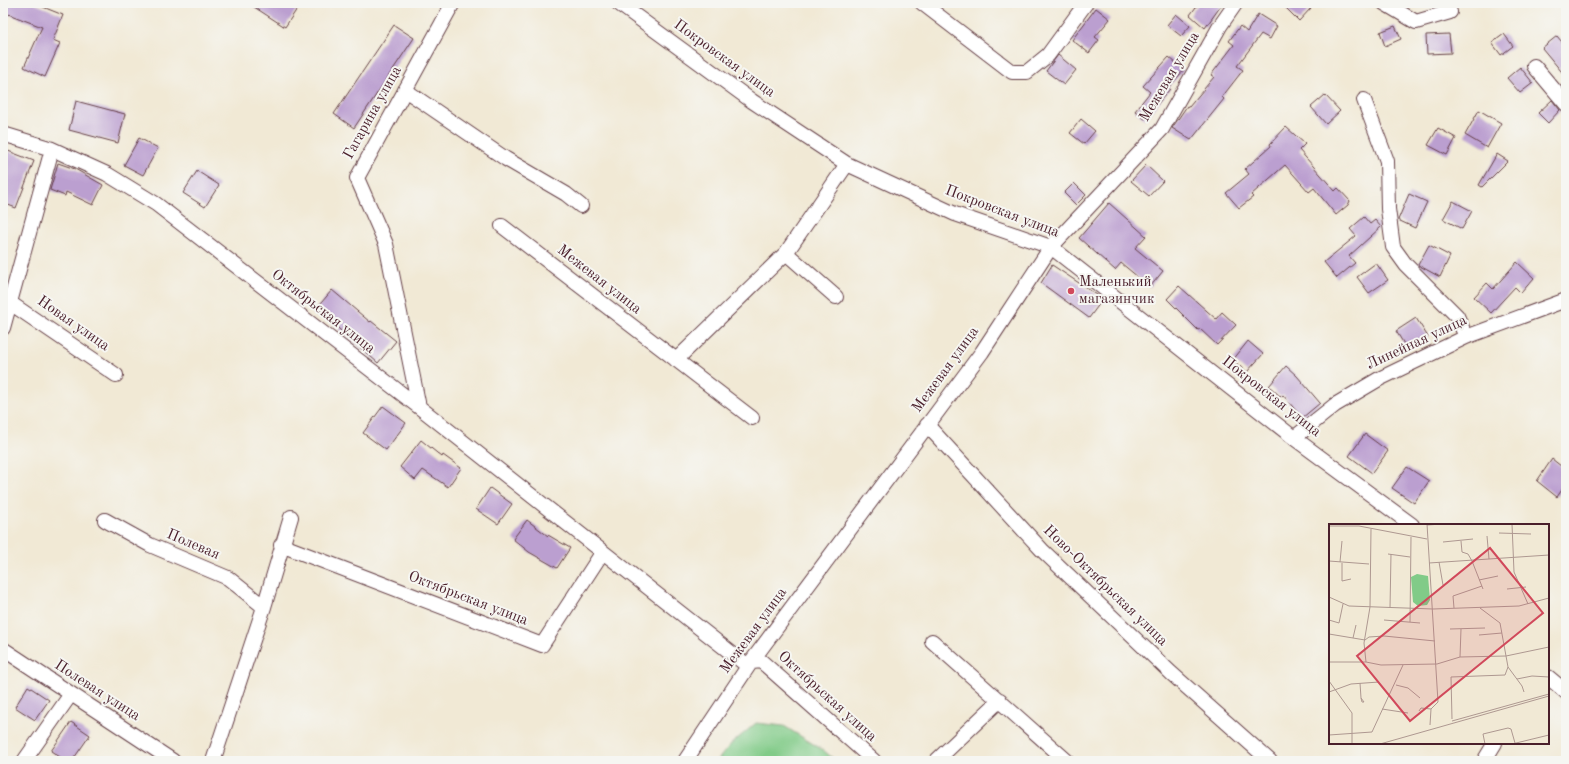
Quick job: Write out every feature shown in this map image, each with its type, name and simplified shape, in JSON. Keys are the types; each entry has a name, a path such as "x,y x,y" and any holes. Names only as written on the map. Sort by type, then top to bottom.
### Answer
{"street":[{"name":"Гагарина улица","path":"419,407 386,244 357,178 453,3"},
{"name":"Покровская улица","path":"618,3 752,101 847,164 955,214 1051,247 1294,438 1411,524"},
{"path":"922,3 1012,72 1028,72 1048,55 1086,3"},
{"name":"Межевая улица","path":"685,761 751,662 982,352 1051,247 1162,128 1220,26 1236,3"},
{"path":"1384,3 1416,22 1450,12"},
{"path":"1534,66 1566,104"},
{"path":"405,90 506,159 566,194 581,206"},
{"path":"1364,100 1387,162 1388,209 1393,247 1406,265 1458,316 1466,337"},
{"name":"Октябрьская улица","path":"3,134 52,149 107,174 156,204 419,407 602,553 744,663 761,661 874,761"},
{"path":"3,328 6,300 52,149"},
{"path":"676,360 786,253 847,164"},
{"name":"Межевая улица","path":"502,226 752,418"},
{"path":"786,253 836,297"},
{"name":"Новая улица","path":"6,300 116,374"},
{"name":"Линейная улица","path":"1294,438 1335,404 1378,379 1466,337 1566,300"},
{"name":"Ново-Октябрьская улица","path":"927,425 1042,550 1171,673 1270,761"},
{"path":"213,761 264,607 281,545 291,517"},
{"name":"Полевая","path":"105,520 150,545 228,578 264,607"},
{"name":"Октябрьская улица","path":"281,545 542,645 602,553"},
{"path":"932,641 1067,761"},
{"name":"Полевая улица","path":"3,649 173,761"},
{"path":"1549,678 1566,692"},
{"path":"24,761 71,694"},
{"path":"936,761 1000,700"},
{"path":"1484,761 1494,744"}],"green space":[{"path":"756,723 784,726 823,750 836,761 717,761 730,745"}],"building":[{"path":"3,3 33,3 63,15 53,40 60,43 45,77 24,67 42,27 3,12"},
{"path":"248,3 301,3 285,27"},
{"path":"1199,3 1223,3 1205,28 1190,15"},
{"path":"1281,3 1305,3 1311,8 1299,21"},
{"path":"1096,8 1110,19 1095,37 1099,40 1089,53 1072,40"},
{"path":"1176,14 1190,26 1181,36 1167,25"},
{"path":"1258,14 1277,26 1270,39 1261,34 1237,66 1243,70 1222,97 1224,99 1191,140 1172,128 1187,106 1189,107 1214,77 1211,75 1234,45 1229,41 1240,26 1247,32"},
{"path":"394,25 414,38 354,128 334,114"},
{"path":"1395,26 1401,39 1385,46 1380,32"},
{"path":"1449,34 1451,53 1427,54 1426,35"},
{"path":"1504,34 1513,46 1501,55 1492,43"},
{"path":"1557,36 1566,47 1566,77 1542,48"},
{"path":"1058,55 1076,70 1064,85 1046,71"},
{"path":"1169,57 1184,70 1168,88 1170,89 1145,119 1135,111 1150,92 1143,86"},
{"path":"1520,67 1533,83 1520,93 1507,78"},
{"path":"1325,95 1340,111 1326,124 1311,107"},
{"path":"1552,100 1560,110 1548,123 1538,113"},
{"path":"76,101 125,114 118,143 69,130"},
{"path":"1479,110 1501,123 1487,148 1465,135"},
{"path":"1081,119 1095,131 1084,144 1070,133"},
{"path":"1286,127 1305,144 1299,150 1335,191 1338,188 1350,201 1348,205 1336,215 1314,188 1309,192 1285,165 1251,195 1253,197 1239,208 1226,193 1249,174 1245,169 1271,146 1270,144"},
{"path":"1438,128 1456,138 1447,155 1428,145"},
{"path":"139,138 158,148 143,175 124,165"},
{"path":"3,149 34,161 16,208 3,203"},
{"path":"1497,154 1508,161 1482,187 1479,185"},
{"path":"58,163 75,169 103,185 93,205 66,192 65,196 50,190"},
{"path":"1146,165 1163,181 1149,196 1131,181"},
{"path":"197,171 219,185 205,207 183,193"},
{"path":"1074,183 1086,195 1076,205 1064,193"},
{"path":"1409,194 1427,202 1415,228 1398,220"},
{"path":"1453,201 1472,211 1462,229 1443,219"},
{"path":"1109,203 1146,236 1135,248 1163,271 1150,287 1121,263 1115,270 1079,238"},
{"path":"1364,217 1370,224 1375,220 1381,227 1349,256 1355,263 1337,278 1324,262 1356,236 1350,229"},
{"path":"1429,245 1450,256 1440,277 1418,265"},
{"path":"1517,262 1534,278 1521,293 1515,287 1491,313 1474,297 1487,283 1493,289"},
{"path":"1376,263 1388,280 1369,293 1357,277"},
{"name":"Маленький магазинчик","path":"1052,265 1103,299 1089,318 1041,283"},
{"path":"1179,286 1216,319 1222,312 1236,325 1217,345 1200,329 1198,330 1167,299"},
{"path":"332,290 370,322 371,321 396,341 378,363 316,309"},
{"path":"1416,318 1428,337 1407,349 1396,331"},
{"path":"1248,341 1263,354 1247,372 1233,360"},
{"path":"1286,366 1297,376 1320,403 1302,418 1283,395 1281,397 1269,386"},
{"path":"383,406 406,423 386,450 363,433"},
{"path":"1365,434 1388,451 1372,473 1349,456"},
{"path":"421,440 442,457 443,455 461,468 448,487 423,470 415,480 400,467"},
{"path":"1552,459 1566,470 1566,484 1557,497 1537,481"},
{"path":"1407,467 1429,481 1414,503 1392,488"},
{"path":"490,488 512,504 498,524 476,509"},
{"path":"527,520 548,536 570,548 557,568 529,552 513,539"},
{"path":"28,686 49,700 35,720 15,707"},
{"path":"71,722 90,735 72,761 66,761 51,751"}],"place":[{"name":"Маленький магазинчик","path":"1071,291"}]}
